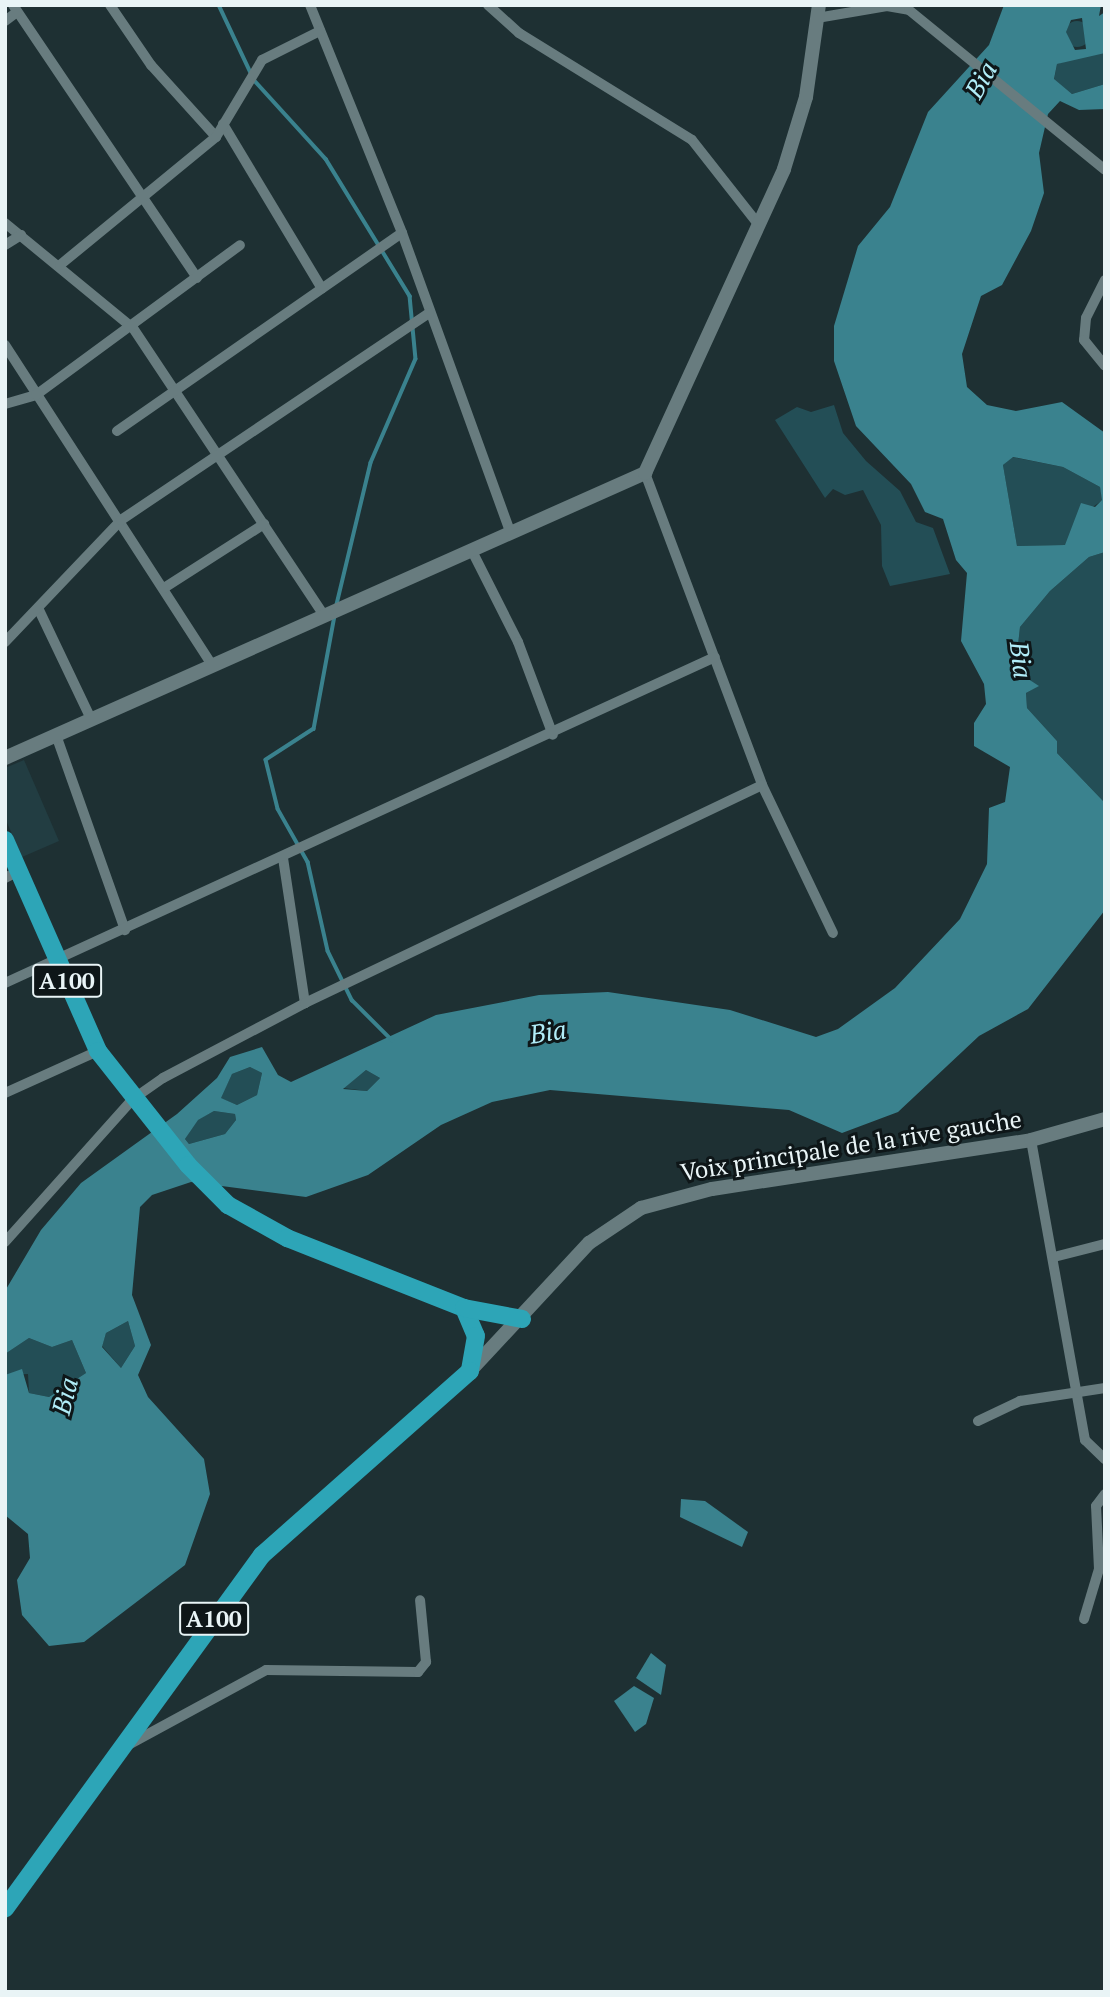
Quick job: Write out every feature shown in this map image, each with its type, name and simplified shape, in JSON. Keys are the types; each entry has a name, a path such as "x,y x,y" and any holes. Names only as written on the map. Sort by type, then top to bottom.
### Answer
{"highway":[{"name":"A100","path":"5,840 12,875 57,959 98,1051 144,1114 228,1205 287,1238 464,1308"},
{"path":"464,1308 522,1319"},
{"path":"464,1308 476,1336 470,1371"},
{"name":"A100","path":"5,1909 262,1555 470,1371"}],"main road":[{"path":"5,758 645,473 758,224 797,131 818,12"},
{"name":"Voix principale de la rive gauche","path":"470,1371 522,1319 589,1242 640,1208 712,1189 1031,1140 1105,1119"}],"street":[{"path":"110,5 151,65 216,136"},
{"path":"310,5 402,233 510,531"},
{"path":"488,5 519,33 692,140 758,224"},
{"path":"818,12 887,6 909,10 1105,170"},
{"path":"5,21 15,8 140,202 197,278"},
{"path":"60,265 140,202 216,136 262,60 320,31"},
{"path":"223,124 322,289"},
{"path":"5,223 60,265 133,328 324,615"},
{"path":"117,431 402,233"},
{"path":"5,245 21,235"},
{"path":"5,404 36,394 133,328 240,245"},
{"path":"1105,280 1086,318 1084,340 1105,366"},
{"path":"5,642 39,610 121,520 220,457 429,313"},
{"path":"5,345 121,520 212,665"},
{"path":"645,473 762,785 833,933"},
{"path":"164,588 264,524"},
{"path":"471,549 518,642 553,735"},
{"path":"39,610 91,719"},
{"path":"5,983 553,735 715,657"},
{"path":"56,735 125,930"},
{"path":"5,1242 133,1099 305,1003 762,785"},
{"path":"283,858 305,1003"},
{"path":"5,1093 98,1051"},
{"path":"1031,1140 1079,1391 1085,1440 1105,1459"},
{"path":"1054,1257 1105,1244"},
{"path":"978,1421 1020,1401 1105,1388"},
{"path":"1084,1619 1099,1569 1096,1506 1105,1494"},
{"path":"124,1747 266,1670 418,1672 426,1662 420,1600"}],"shaded area":[{"path":"1077,21 1086,25 1090,34 1086,43 1077,47 1068,43 1064,34 1068,25"},
{"path":"1091,53 1105,53 1105,84 1072,94 1054,80 1057,64"},
{"path":"834,405 843,433 866,461 900,491 916,522 933,528 950,574 890,586 882,566 881,525 863,490 845,495 833,489 825,498 775,420 797,407 811,412"},
{"path":"1012,457 1063,467 1100,487 1103,500 1078,517 1066,545 1017,546 1003,465"},
{"path":"1105,552 1105,803 1057,753 1057,741 1027,708 1026,693 1038,686 1019,673 1018,645 1020,627 1050,591 1089,557"},
{"path":"24,760 59,841 22,857 5,818 5,768"},
{"path":"250,1067 262,1073 257,1095 237,1105 220,1098 232,1074"},
{"path":"366,1070 380,1078 367,1091 343,1088"},
{"path":"214,1111 235,1114 236,1120 225,1134 189,1144 185,1139 197,1120"},
{"path":"128,1321 135,1346 121,1368 102,1346 106,1333"},
{"path":"29,1338 52,1347 72,1340 86,1373 49,1397 29,1393 28,1374 5,1375 5,1354"}],"water":[{"name":"Bia","path":"1004,5 1101,5 1099,16 1105,12 1105,53 1057,64 1054,79 1072,94 1105,84 1105,109 1079,110 1060,101 1048,114 1039,153 1044,193 1031,231 1002,285 981,296 962,354 967,387 987,405 1016,411 1062,402 1105,433 1105,552 1089,557 1050,591 1020,627 1018,645 1019,673 1039,686 1026,693 1027,708 1057,741 1057,753 1105,803 1105,910 1028,1009 979,1036 898,1112 842,1133 789,1110 550,1090 492,1102 441,1125 368,1175 306,1197 191,1182 152,1195 140,1207 132,1295 151,1345 138,1375 148,1397 204,1459 210,1494 185,1565 84,1642 49,1646 22,1615 17,1580 30,1558 28,1534 5,1515 5,1375 22,1369 29,1393 49,1397 86,1373 72,1340 52,1347 29,1338 5,1354 5,1291 41,1230 81,1183 177,1114 217,1078 230,1057 262,1047 278,1075 291,1082 436,1015 539,995 608,992 730,1010 816,1037 838,1029 895,988 960,919 987,864 989,808 1005,802 1010,767 974,746 974,723 986,704 984,684 961,641 967,573 956,560 943,519 925,512 911,484 856,426 834,361 834,326 858,246 890,207 928,112 989,45","holes":["1082,18 1086,49 1075,50 1066,32 1071,20","1013,457 1063,467 1100,487 1102,500 1095,507 1081,503 1065,545 1017,546 1003,465","250,1067 262,1073 257,1095 237,1105 221,1098 232,1074","366,1070 380,1078 367,1091 343,1089","214,1111 235,1114 236,1120 225,1134 189,1144 185,1139 198,1120","128,1321 135,1346 121,1368 102,1347 106,1333"]},
{"path":"681,1499 705,1501 748,1532 742,1547 680,1517"},
{"path":"651,1653 666,1665 661,1695 636,1678"},
{"path":"634,1686 654,1698 646,1724 635,1732 614,1701"}],"waterway":[{"path":"219,5 251,73"},
{"path":"254,80 326,159 410,296 416,359 371,463 337,605"},
{"path":"335,616 314,729 266,760 278,809 308,862 328,951 352,1000 392,1040"}]}
